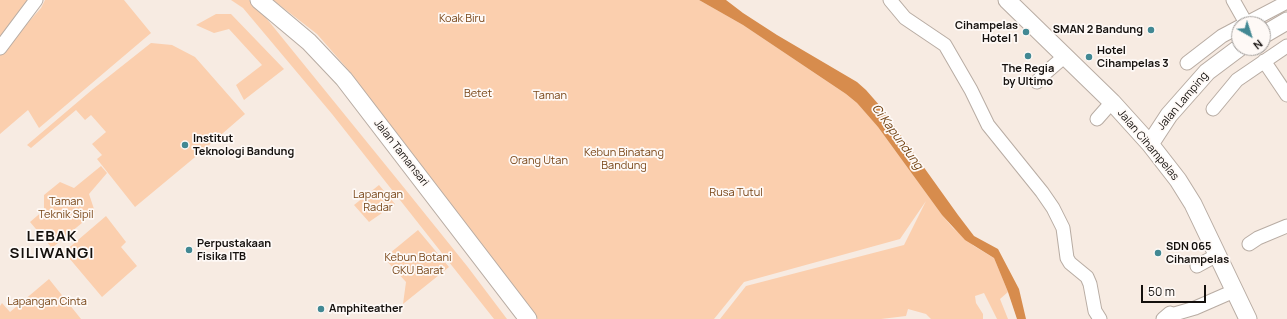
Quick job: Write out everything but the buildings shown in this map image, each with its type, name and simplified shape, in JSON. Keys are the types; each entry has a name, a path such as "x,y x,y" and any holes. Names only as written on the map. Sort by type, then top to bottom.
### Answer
{"main road":[{"name":"Jalan Tamansari","path":"259,0 309,42 344,79 528,319"},
{"name":"Jalan Cihampelas","path":"1007,0 1112,102 1150,144 1178,180 1193,204 1248,319"},
{"path":"1271,30 1287,21"},
{"name":"Jalan Lamping","path":"1150,144 1169,115 1207,72 1231,54"}],"street":[{"path":"0,48 36,0"},
{"path":"890,0 905,18 945,45 971,90 988,125 1042,192 1053,208 1063,228 1067,258 1087,277 1090,284 1094,311 1100,319"},
{"path":"1233,0 1239,16"},
{"name":"Jalan Lamping","path":"1260,16 1287,2"},
{"name":"Jalan Lamping","path":"1187,63 1222,36 1231,31"},
{"path":"1213,109 1237,80 1287,46"},
{"path":"1037,82 1065,56"},
{"path":"1264,61 1287,95"},
{"path":"1097,119 1112,102"},
{"path":"1249,244 1258,238 1287,226"},
{"path":"1197,266 1217,255"},
{"path":"1163,319 1170,313 1171,315 1195,308 1234,291"}],"green space":[{"path":"0,0 29,0 0,44"},
{"path":"45,0 124,0 151,33 39,128 28,110 0,134 0,54 41,8"},
{"path":"231,0 249,0 258,8 467,266 507,319 494,319 332,114 243,8"},
{"name":"Kebun Binatang Bandung","path":"273,0 699,0 743,25 846,94 857,103 878,127 953,228 974,246 994,258 1008,292 1000,299 1008,319 997,319 984,293 975,296 976,303 983,314 983,319 931,319 926,314 908,309 906,316 881,319 720,319 746,286 904,245 926,201 900,239 744,282 714,319 538,319 480,242 444,198 351,73 317,34"},
{"path":"216,14 231,14 284,69 244,100 236,85 262,65 229,29 214,33 196,25"},
{"path":"151,43 172,45 195,57 245,114 135,207 97,159 102,155 92,144 106,132 91,115 85,120 76,110 31,148 27,145 93,89"},
{"name":"Taman Teknik Sipil","path":"101,166 107,173 89,194 95,212 52,248 30,222 44,210 44,195 60,182 74,188"},
{"name":"Lapangan Radar","path":"379,185 395,204 369,222 354,205"},
{"path":"106,216 126,242 121,247 137,266 102,297 64,252"},
{"name":"Kebun Botani GKU Barat","path":"418,230 449,267 403,304 406,282 384,258"},
{"name":"Lapangan Cinta","path":"49,279 81,319 0,319 0,306 2,303 10,312"}],"water":[{"name":"Ci Kapundung","path":"699,0 726,0 777,35 857,82 866,90 880,106 974,236 998,249 1019,289 1026,319 1017,319 994,258 965,240 942,215 878,127 857,103 846,94 743,25"}],"place":[{"name":"SMAN 2 Bandung","path":"1151,30"},
{"name":"Cihampelas Hotel 1","path":"1026,32"},
{"name":"The Regia by Ultimo","path":"1028,56"},
{"name":"Hotel Cihampelas 3","path":"1089,57"},
{"name":"Institut Teknologi Bandung","path":"185,145"},
{"name":"Perpustakaan Fisika ITB","path":"189,250"},
{"name":"SDN 065 Cihampelas","path":"1158,253"},
{"name":"Amphiteather","path":"321,309"}],"district":[{"name":"LEBAK SILIWANGI","path":"52,246"}],"park label":[{"name":"Koak Biru","path":"462,19"},
{"name":"Betet","path":"478,94"},
{"name":"Taman","path":"550,96"},
{"name":"Orang Utan","path":"539,161"},
{"name":"Rusa Tutul","path":"736,193"}]}
